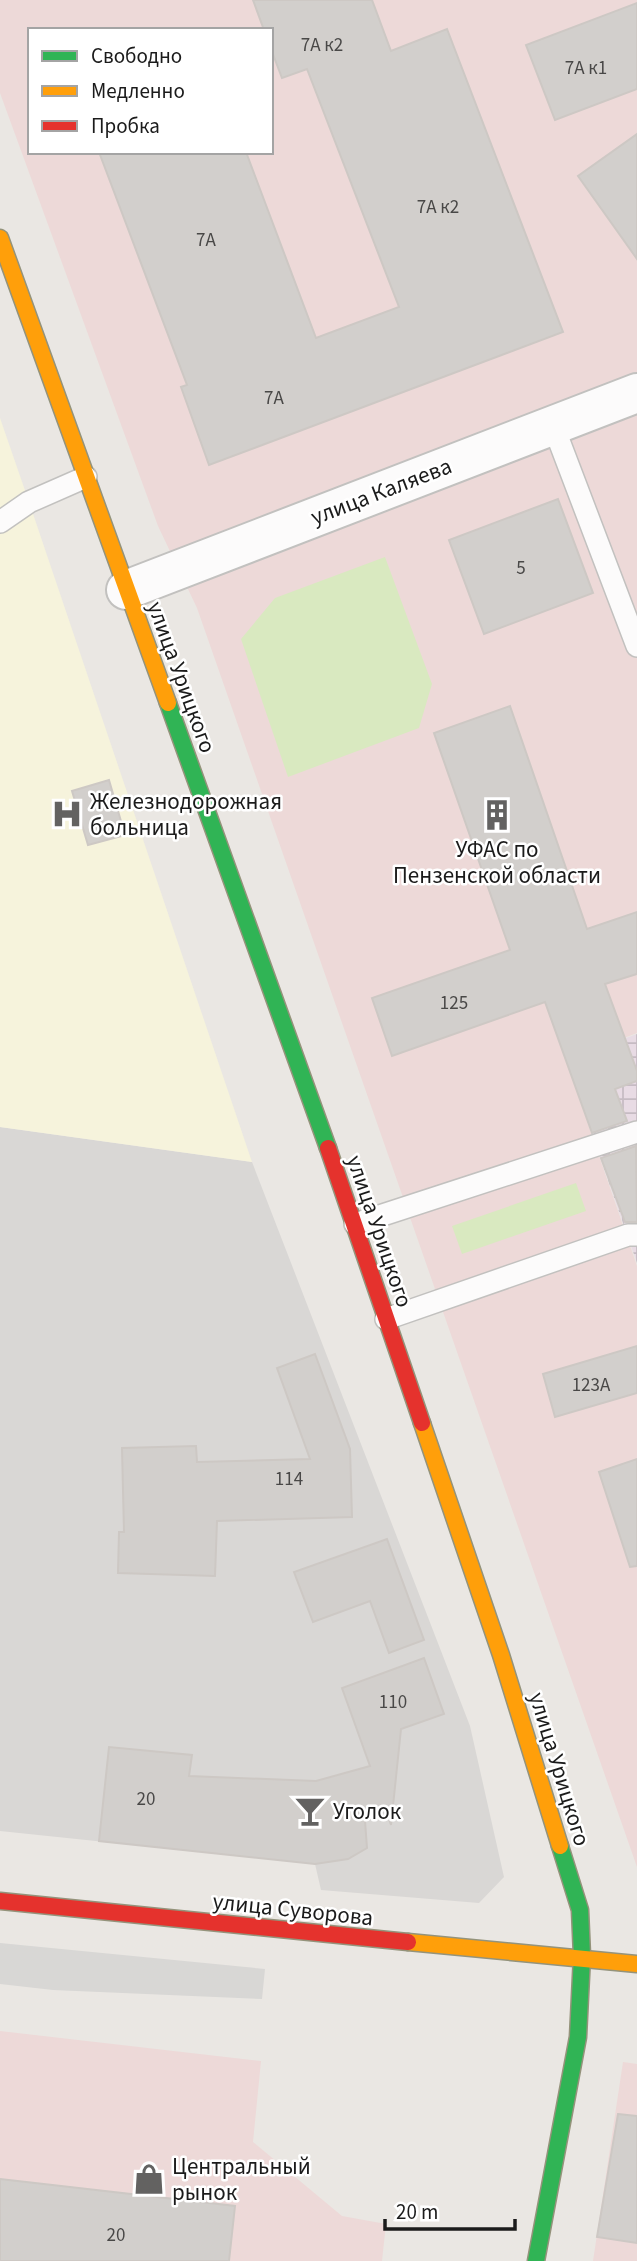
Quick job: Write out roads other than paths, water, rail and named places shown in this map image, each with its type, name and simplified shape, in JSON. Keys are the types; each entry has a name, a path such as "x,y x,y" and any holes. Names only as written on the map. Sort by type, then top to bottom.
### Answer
{"main road":[{"name":"улица Урицкого","path":"0,238 355,1224 501,1654 580,1910 582,1956 578,2037 536,2261"},
{"name":"улица Суворова","path":"0,1901 510,1953 582,1956 637,1964"}],"street":[{"name":"улица Каляева","path":"126,590 637,393"}],"lane":[{"path":"553,425 637,646"},
{"path":"0,522 29,502 86,477"},
{"path":"355,1224 637,1132"},
{"path":"386,1319 628,1235 637,1235"}],"place":[{"name":"Железнодорожная больница","path":"67,814"},
{"name":"УФАС по Пензенской области","path":"497,815"},
{"name":"Уголок","path":"310,1811"},
{"name":"Центральный рынок","path":"149,2179"}]}
